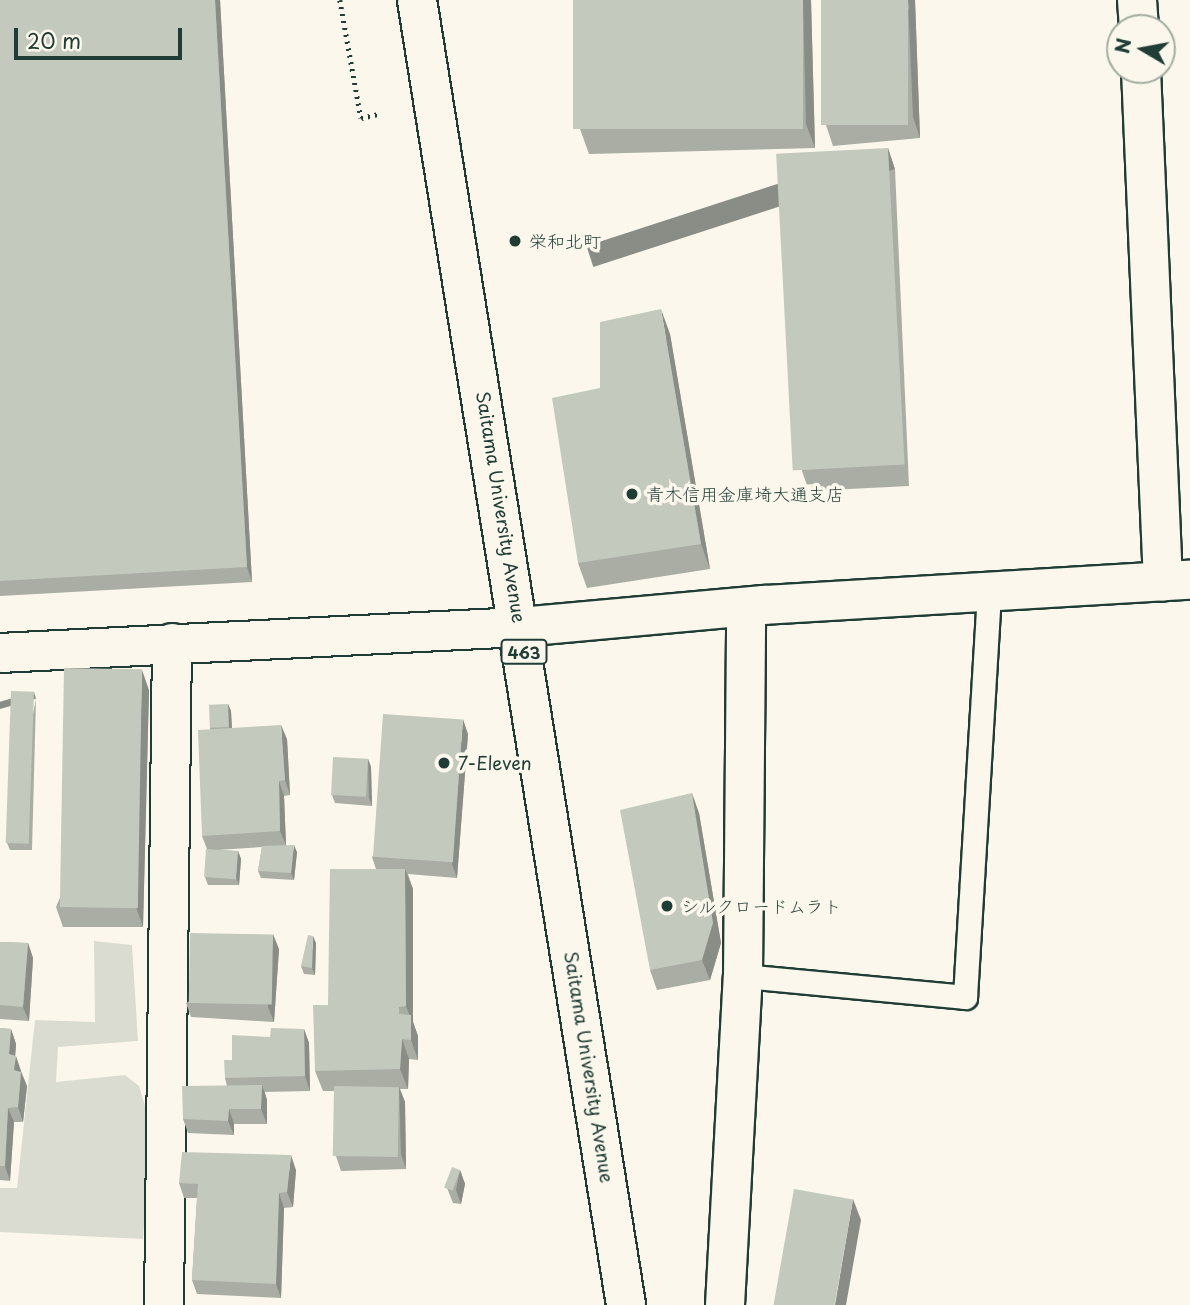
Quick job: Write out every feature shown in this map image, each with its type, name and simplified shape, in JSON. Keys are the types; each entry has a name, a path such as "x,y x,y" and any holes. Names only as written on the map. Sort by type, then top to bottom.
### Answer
{"main road":[{"name":"Saitama University Avenue","path":"418,0 520,626 626,1305"},
{"path":"0,653 520,626 746,607 1177,581 1142,84"},
{"path":"725,1305 743,976 746,607"},
{"path":"164,1305 173,643"}],"lane":[{"path":"743,976 965,997 989,592"}],"path":[{"path":"340,0 361,118 378,114"}],"shaded area":[{"path":"94,941 132,945 138,1041 58,1047 56,1082 125,1075 139,1086 150,1122 143,1239 0,1232 0,1188 17,1188 35,1020 95,1022"}],"building":[{"path":"0,0 215,0 247,567 0,581"},
{"path":"573,0 803,0 803,129 573,129"},
{"path":"821,0 908,0 908,125 821,125"},
{"path":"888,148 905,465 793,470 776,154"},
{"path":"661,309 701,544 578,563 552,398 600,388 600,322"},
{"path":"64,668 142,669 138,908 60,907"},
{"path":"11,691 34,692 29,844 6,843"},
{"path":"228,704 229,727 210,728 209,705"},
{"path":"383,714 463,720 453,862 373,857"},
{"path":"281,725 285,780 279,781 280,831 202,836 198,730"},
{"path":"333,757 368,759 366,797 331,795"},
{"path":"692,793 713,923 702,960 650,970 620,810"},
{"path":"294,845 291,873 258,871 262,846"},
{"path":"206,849 238,851 236,879 204,877"},
{"path":"330,869 405,869 406,1006 399,1007 399,1014 411,1015 411,1040 402,1039 400,1069 315,1071 313,1005 328,1005"},
{"path":"190,933 273,934 272,1004 189,1003"},
{"path":"308,935 313,936 312,968 301,966"},
{"path":"0,942 28,943 23,1007 0,1005"},
{"path":"0,1028 11,1029 9,1054 16,1056 14,1070 21,1072 18,1107 8,1108 5,1166 0,1166"},
{"path":"271,1028 304,1029 305,1076 225,1078 224,1060 232,1060 232,1035 270,1037"},
{"path":"262,1085 261,1109 229,1109 228,1121 183,1119 182,1086"},
{"path":"334,1086 399,1087 398,1157 333,1156"},
{"path":"182,1152 291,1155 287,1192 279,1193 276,1284 192,1280 198,1184 179,1183"},
{"path":"452,1167 460,1170 453,1191 444,1188"},
{"path":"794,1189 853,1199 834,1305 774,1305"}],"place":[{"name":"栄和北町","path":"515,241"},
{"name":"青木信用金庫埼大通支店","path":"632,494"},
{"name":"7-Eleven","path":"444,763"},
{"name":"シルクロードムラト","path":"667,906"}]}
